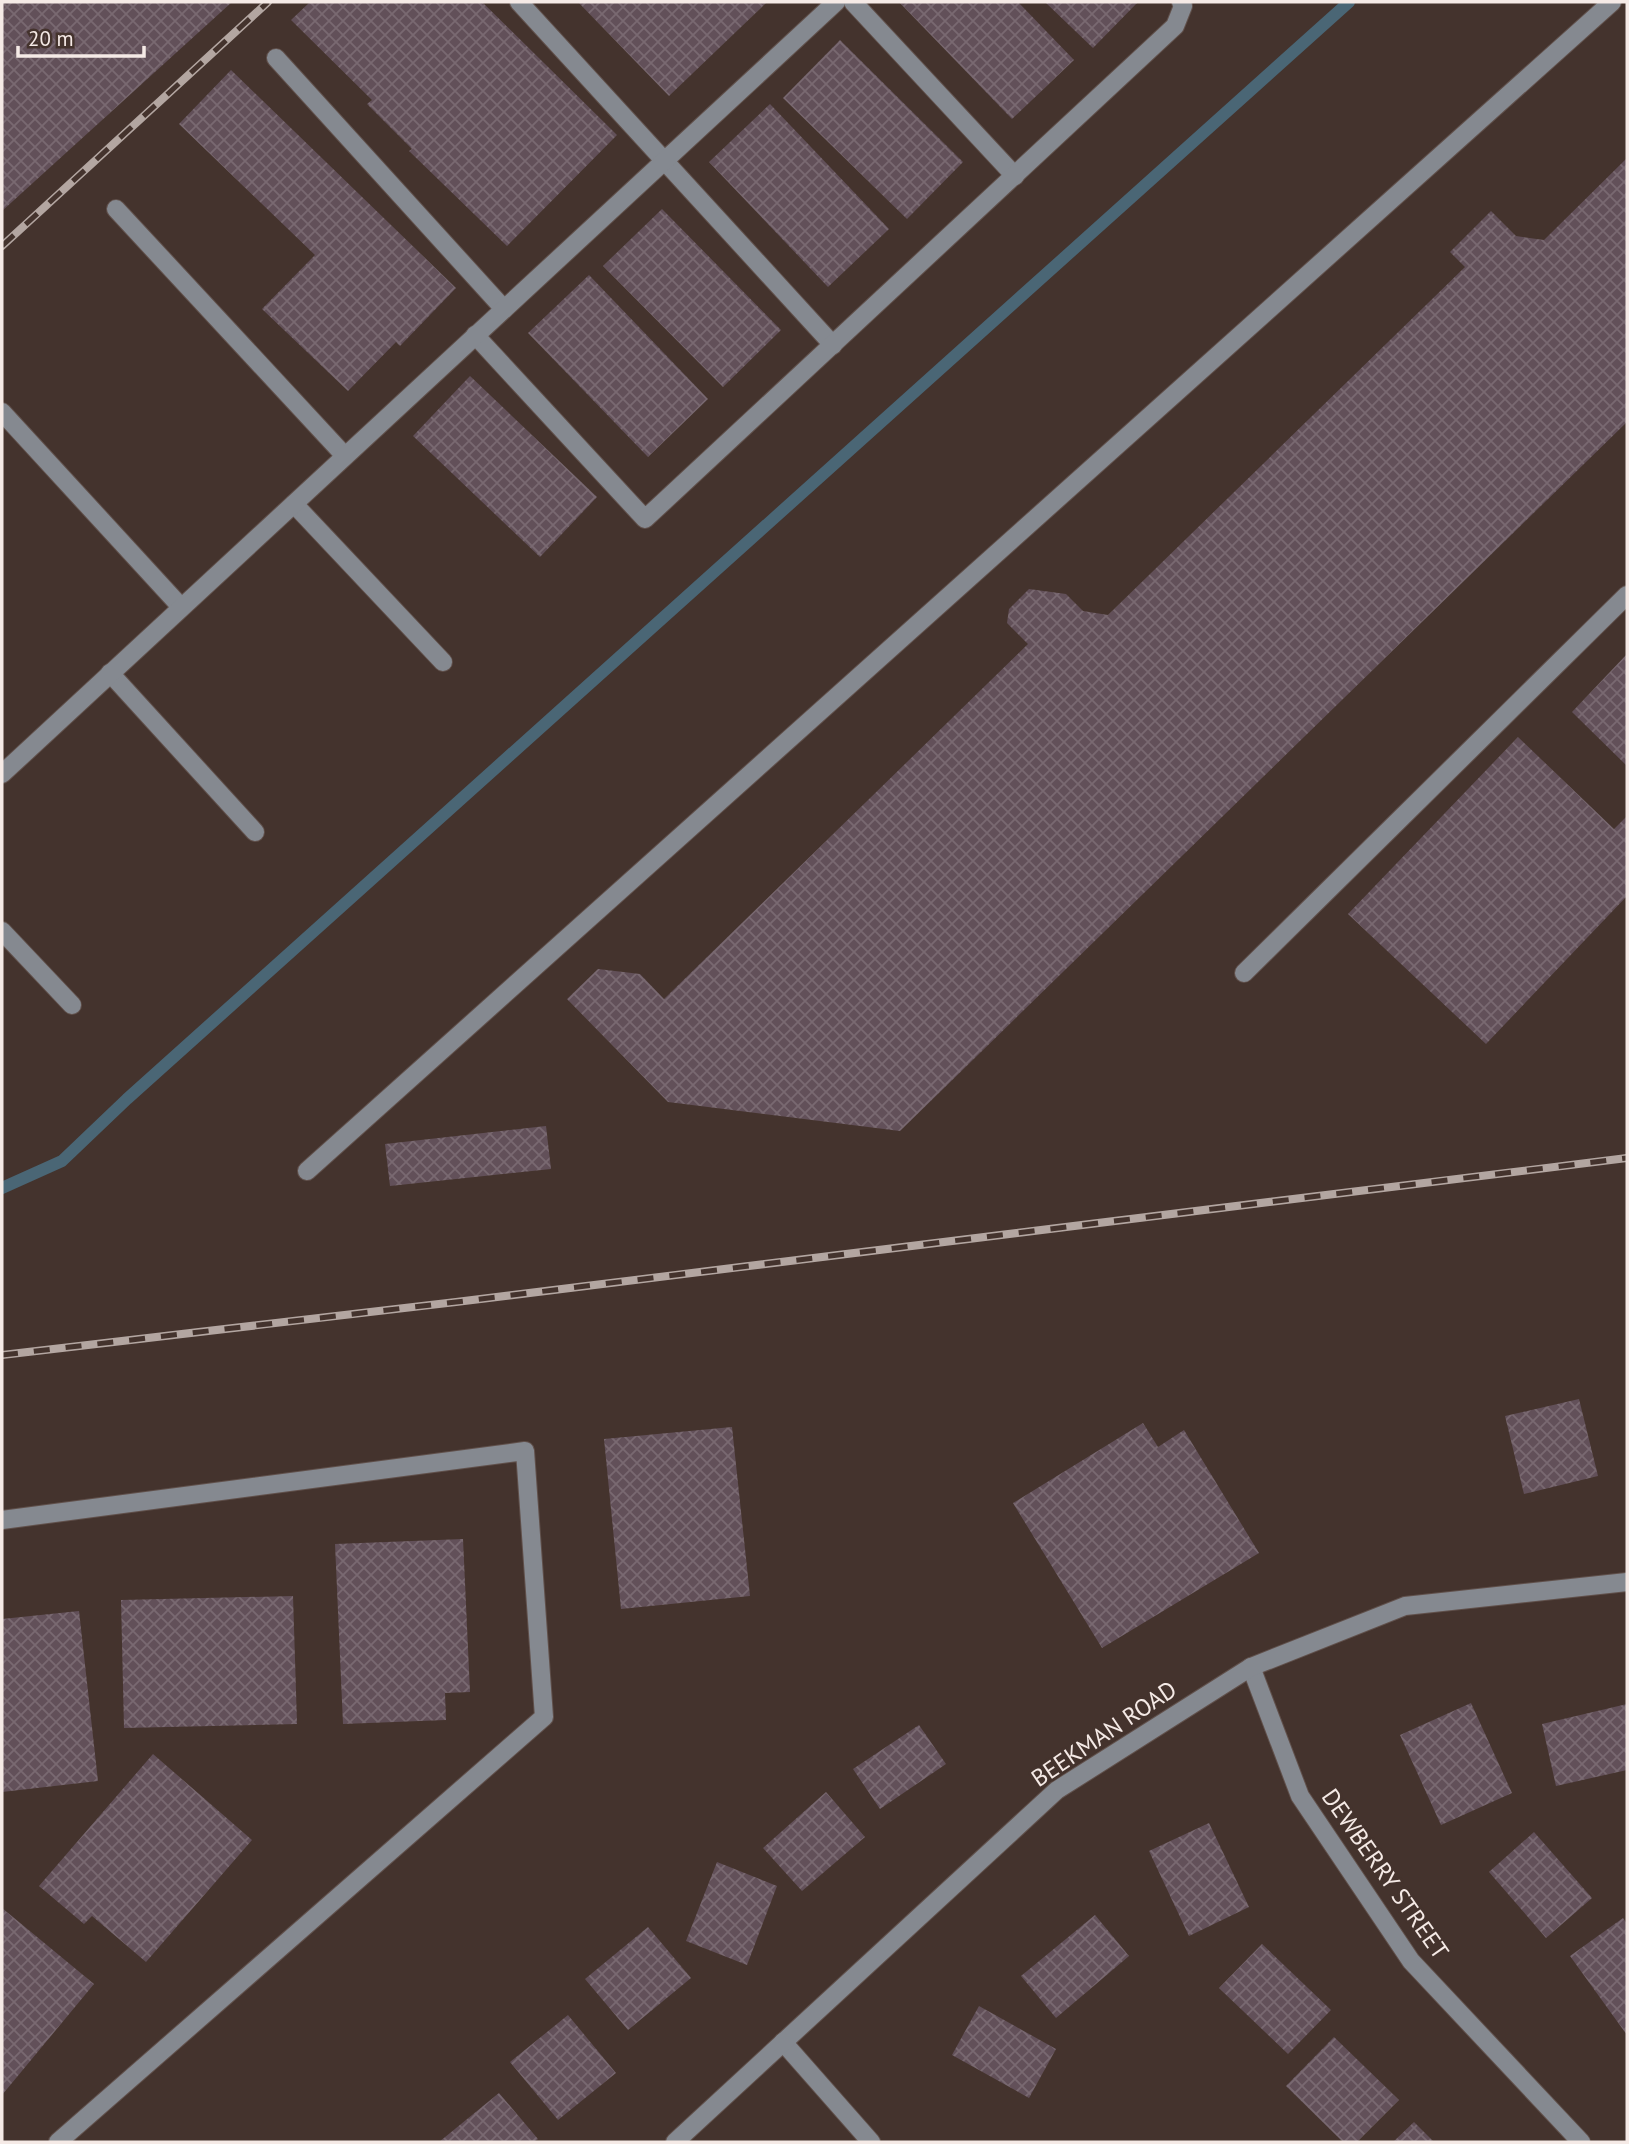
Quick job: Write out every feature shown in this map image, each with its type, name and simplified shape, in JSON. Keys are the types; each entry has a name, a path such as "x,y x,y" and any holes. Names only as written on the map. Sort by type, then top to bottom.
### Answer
{"street":[{"path":"519,2 833,345"},
{"path":"853,2 1015,176"},
{"path":"475,335 645,519 1175,26 1183,6 1181,2"},
{"path":"307,1171 1612,2"},
{"path":"6,762 110,673 831,3"},
{"path":"276,58 504,309"},
{"path":"117,209 345,456"},
{"path":"2,412 181,607"},
{"path":"293,504 443,662"},
{"path":"1244,973 1627,595"},
{"path":"110,673 255,832"},
{"path":"2,931 72,1005"},
{"path":"2,1520 525,1451 544,1717 58,2142"},
{"name":"BEEKMAN ROAD","path":"675,2142 1057,1790 1251,1667 1405,1606 1627,1582"},
{"name":"DEWBERRY STREET","path":"1251,1667 1300,1796 1411,1961 1581,2142"},
{"path":"783,2042 872,2142"}],"building":[{"path":"2,2 232,2 2,211"},
{"path":"310,2 482,2 617,135 507,246 409,151 412,149 367,104 372,100 291,20"},
{"path":"578,2 767,2 669,96"},
{"path":"899,2 1018,2 1074,60 1012,119"},
{"path":"1045,2 1138,2 1093,48"},
{"path":"840,40 963,162 907,219 783,98"},
{"path":"231,70 456,288 400,346 396,342 348,391 262,309 315,255 179,124"},
{"path":"770,104 889,229 828,287 709,162"},
{"path":"1627,158 1627,422 900,1131 668,1102 567,999 598,969 640,974 664,999 1028,644 1007,623 1009,609 1029,589 1066,594 1083,611 1108,615 1465,267 1450,252 1491,211 1516,236 1544,240"},
{"path":"662,209 781,330 723,387 603,266"},
{"path":"589,275 708,399 648,457 528,333"},
{"path":"470,376 597,497 540,557 413,436"},
{"path":"1627,654 1627,766 1572,712"},
{"path":"1518,737 1614,829 1627,816 1627,896 1486,1044 1348,914"},
{"path":"546,1126 551,1169 390,1186 385,1144"},
{"path":"1579,1399 1598,1476 1524,1494 1505,1416"},
{"path":"1143,1423 1158,1447 1184,1430 1259,1553 1102,1648 1013,1503"},
{"path":"732,1427 750,1596 621,1609 604,1439"},
{"path":"463,1539 470,1692 445,1693 446,1720 343,1724 335,1544"},
{"path":"293,1596 297,1724 124,1728 121,1600"},
{"path":"79,1611 98,1781 2,1792 2,1619"},
{"path":"1471,1703 1512,1793 1441,1825 1400,1735"},
{"path":"1627,1704 1627,1770 1556,1786 1542,1724"},
{"path":"919,1725 946,1764 880,1809 853,1769"},
{"path":"153,1754 252,1840 146,1962 92,1916 84,1924 39,1886"},
{"path":"826,1792 865,1837 802,1891 763,1848"},
{"path":"1209,1823 1249,1907 1189,1936 1149,1851"},
{"path":"1534,1832 1592,1898 1546,1938 1489,1872"},
{"path":"717,1862 777,1886 747,1965 686,1941"},
{"path":"2,1908 94,1984 2,2095"},
{"path":"1095,1915 1129,1956 1056,2018 1021,1976"},
{"path":"1623,1918 1627,1924 1627,2035 1570,1956"},
{"path":"648,1927 691,1978 628,2030 585,1979"},
{"path":"1262,1944 1331,2010 1288,2054 1219,1988"},
{"path":"979,2006 1056,2049 1029,2098 952,2055"},
{"path":"568,2015 616,2073 558,2120 510,2062"},
{"path":"1334,2037 1399,2100 1357,2142 1343,2142 1286,2086"},
{"path":"499,2093 538,2139 534,2142 439,2142"},
{"path":"1414,2122 1434,2142 1393,2142"}],"waterway":[{"path":"2,1188 62,1161 127,1099 1349,2"}],"railway":[{"path":"2,246 268,2"},
{"path":"2,1355 1627,1158"}]}
